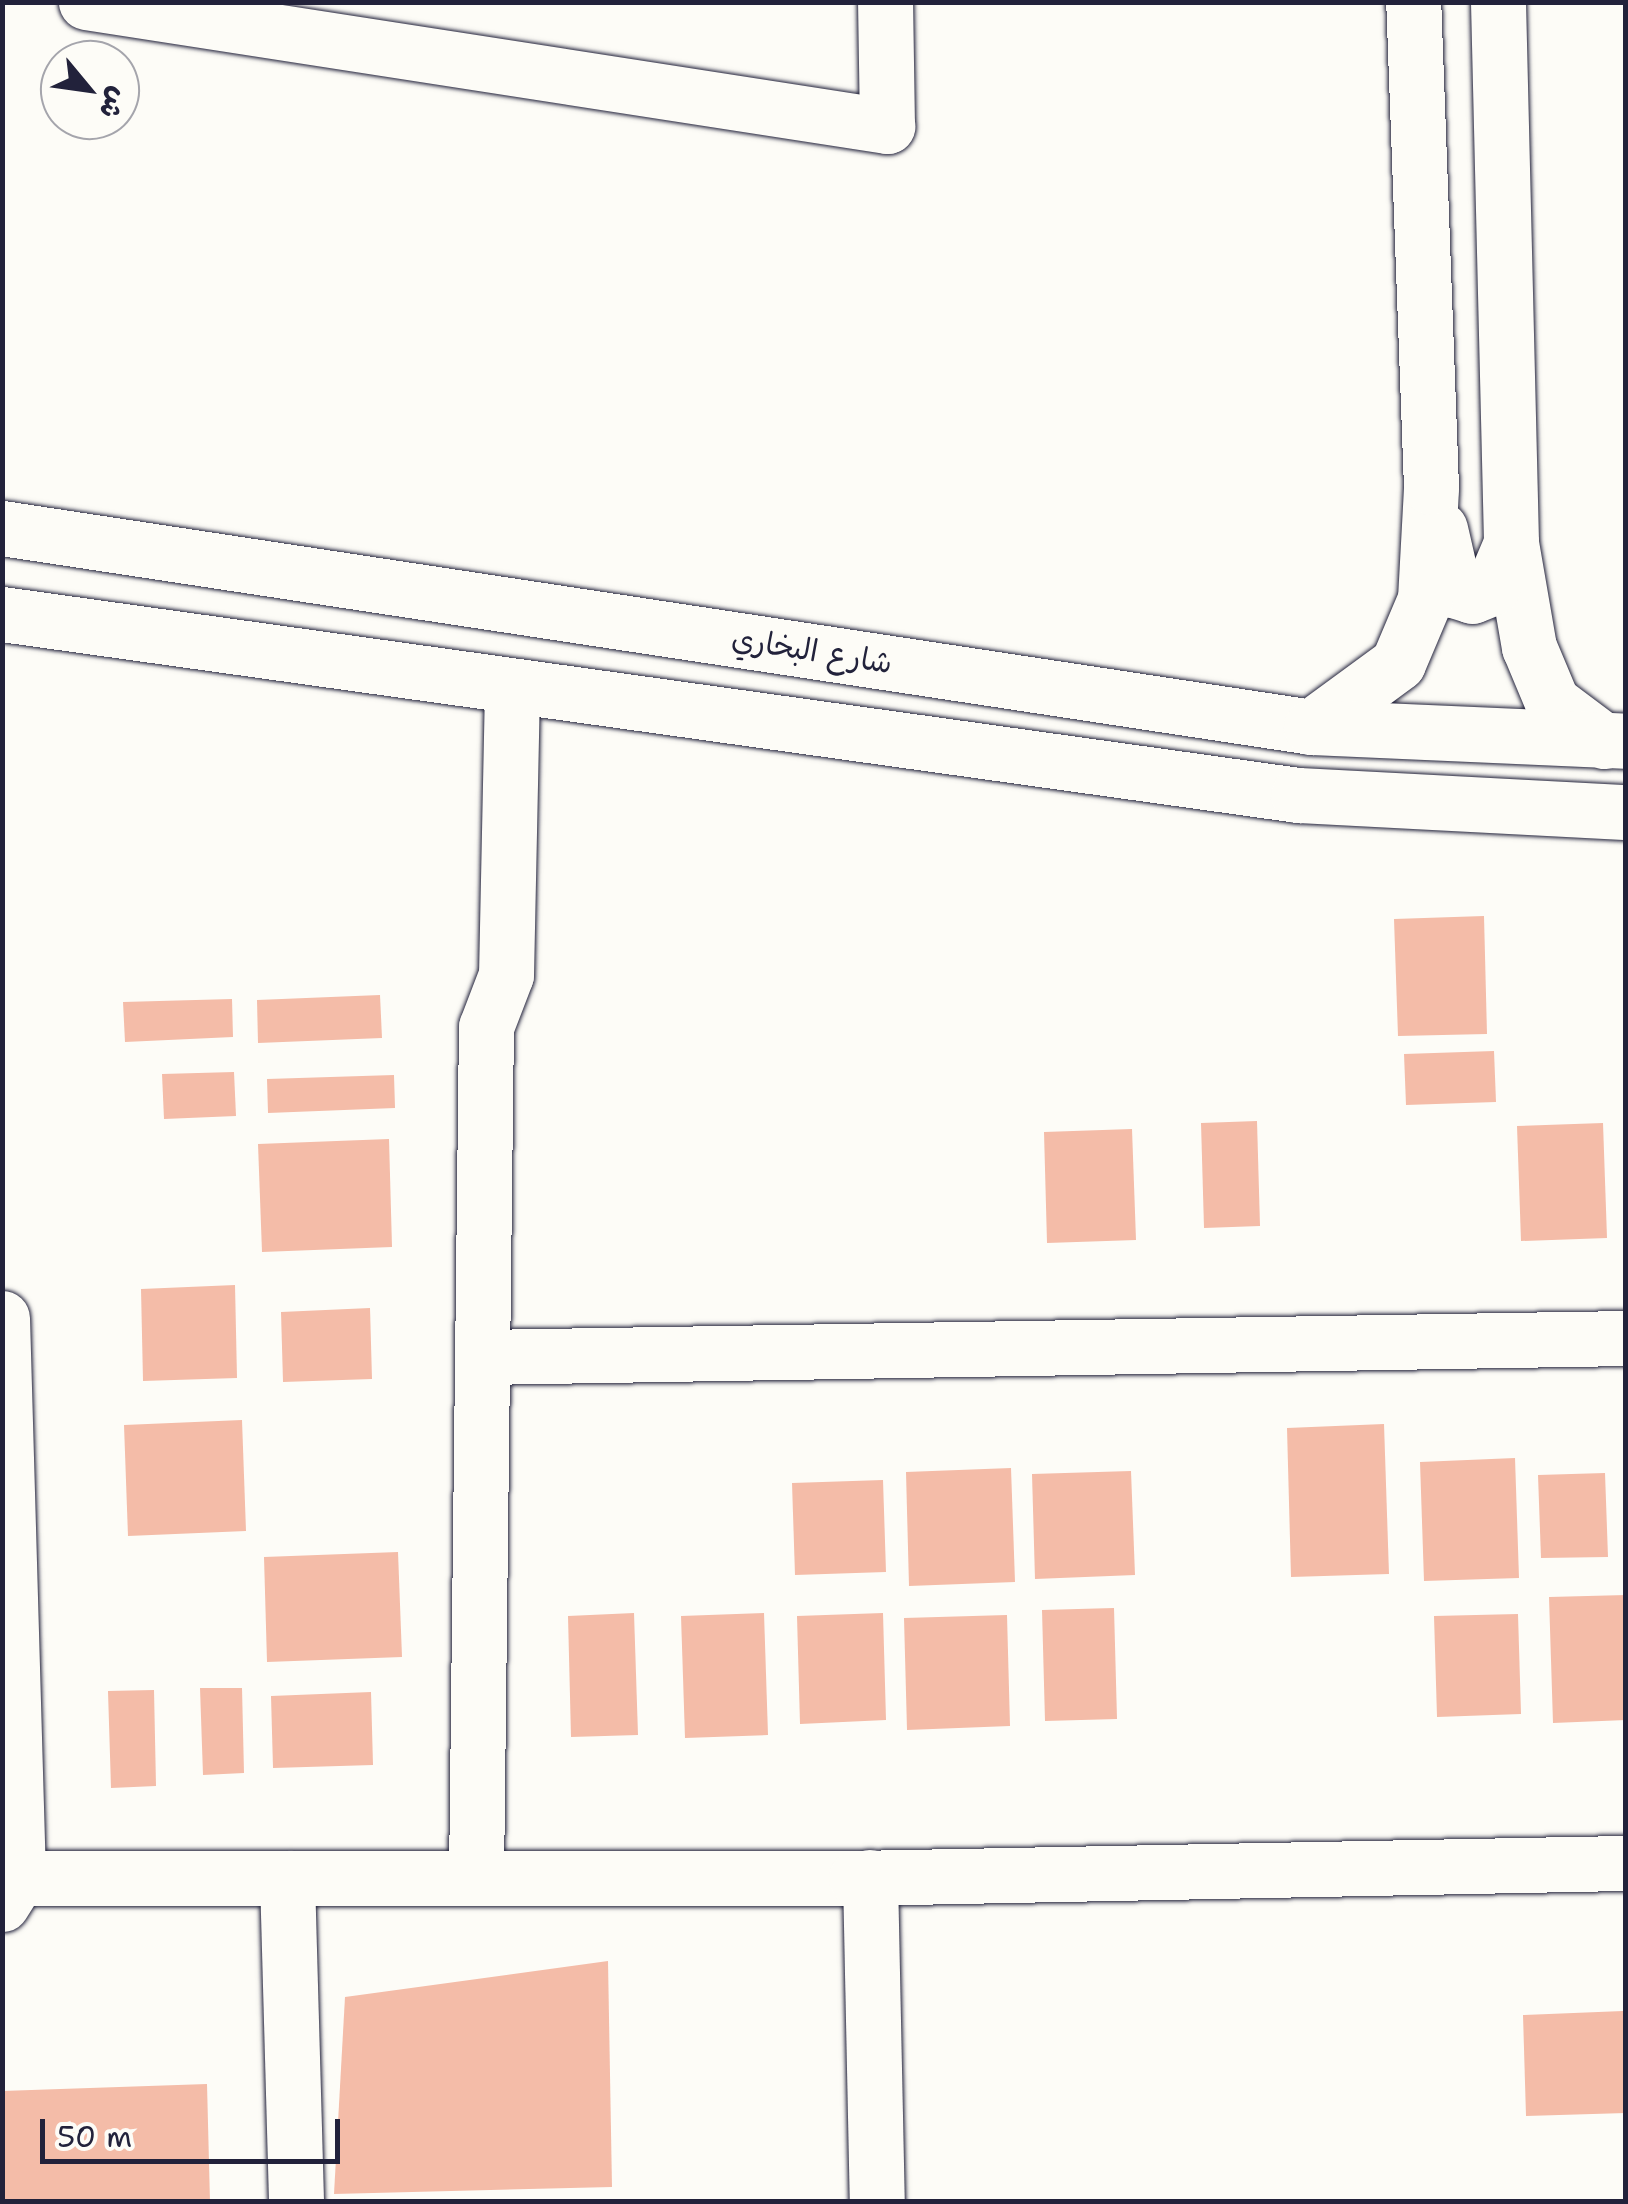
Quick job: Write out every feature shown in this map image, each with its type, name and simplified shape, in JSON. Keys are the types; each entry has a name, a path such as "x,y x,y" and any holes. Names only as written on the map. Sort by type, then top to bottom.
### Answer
{"street":[{"path":"86,2 888,126 885,2"},
{"path":"1311,726 1398,664 1425,599 1431,488 1412,2"},
{"path":"1498,2 1512,543 1529,647 1552,702 1615,741"},
{"path":"1431,488 1454,590 1492,588 1512,543"},
{"name":"شارع البخاري","path":"2,528 1311,726 1615,741"},
{"path":"2,614 512,690 1298,795 1626,812"},
{"path":"476,1878 486,1027 506,975 512,690"},
{"path":"2,1318 10,1891 287,1878 870,1877 1626,1863"},
{"path":"482,1357 1626,1338"},
{"path":"870,1877 877,2202"},
{"path":"287,1878 296,2202"}],"building":[{"path":"1484,916 1487,1034 1398,1036 1394,919"},
{"path":"380,995 382,1038 258,1043 257,1000"},
{"path":"232,999 233,1037 125,1042 123,1002"},
{"path":"1494,1051 1496,1102 1406,1105 1404,1054"},
{"path":"234,1072 236,1116 164,1119 162,1074"},
{"path":"394,1075 395,1108 268,1113 267,1079"},
{"path":"1257,1121 1260,1226 1204,1228 1201,1123"},
{"path":"1603,1123 1607,1238 1521,1241 1517,1126"},
{"path":"1132,1129 1136,1240 1047,1243 1044,1132"},
{"path":"389,1139 392,1247 262,1252 258,1144"},
{"path":"235,1285 237,1378 143,1381 141,1289"},
{"path":"370,1308 372,1379 283,1382 281,1312"},
{"path":"242,1420 246,1531 128,1536 124,1425"},
{"path":"1384,1424 1389,1574 1291,1577 1287,1428"},
{"path":"1515,1458 1519,1578 1424,1581 1420,1462"},
{"path":"1011,1468 1015,1582 909,1586 906,1472"},
{"path":"1131,1471 1135,1575 1035,1579 1032,1474"},
{"path":"1605,1473 1608,1557 1541,1558 1538,1475"},
{"path":"883,1480 886,1572 795,1575 792,1483"},
{"path":"398,1552 402,1657 267,1662 264,1557"},
{"path":"1626,1595 1626,1720 1553,1723 1549,1597"},
{"path":"1114,1608 1117,1719 1045,1721 1042,1610"},
{"path":"634,1613 638,1735 571,1737 568,1616"},
{"path":"764,1613 768,1735 685,1738 681,1616"},
{"path":"883,1613 886,1720 800,1724 797,1616"},
{"path":"1518,1614 1521,1714 1437,1717 1434,1616"},
{"path":"1007,1615 1010,1726 907,1730 904,1618"},
{"path":"200,1688 242,1688 244,1773 203,1775"},
{"path":"154,1690 156,1786 111,1788 108,1691"},
{"path":"371,1692 373,1765 273,1768 271,1696"},
{"path":"608,1961 612,2187 334,2194 345,1997"},
{"path":"1623,2011 1626,2113 1526,2116 1523,2015"},
{"path":"207,2084 210,2202 2,2202 2,2091"}]}
